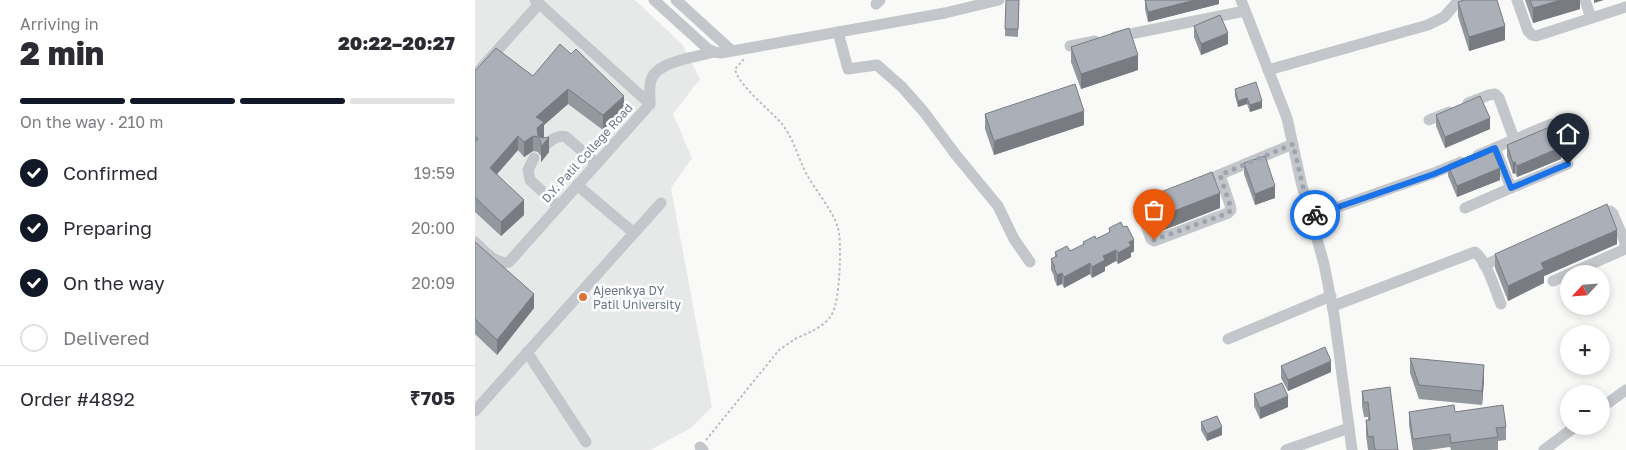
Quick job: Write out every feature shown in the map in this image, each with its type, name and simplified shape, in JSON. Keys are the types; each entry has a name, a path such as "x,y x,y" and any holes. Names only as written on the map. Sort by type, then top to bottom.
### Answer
{"street":[{"path":"654,0 714,52"},
{"path":"676,0 728,47 751,47 945,13 999,0"},
{"path":"1268,70 1428,25 1444,17 1459,0"},
{"path":"1517,0 1528,31 1536,36 1626,6"},
{"path":"1585,0 1591,18"},
{"path":"475,75 537,2 650,104"},
{"path":"1070,46 1243,6 1287,118 1310,217 1324,264 1332,301 1352,450"},
{"path":"837,32 849,69 877,65 902,86 925,112 956,156 998,206 1014,239 1030,262"},
{"name":"D.Y. Patil College Road","path":"475,242 494,260 503,263 509,262 650,104 651,80 656,70 665,65 728,47"},
{"path":"1429,120 1489,94 1495,94 1499,98 1514,139"},
{"path":"1310,217 1434,174 1551,124"},
{"path":"544,146 556,137 566,137 596,164"},
{"path":"1194,185 1293,144"},
{"path":"1495,148 1511,188"},
{"path":"533,158 528,170 530,180 558,206"},
{"path":"1465,208 1568,164"},
{"path":"1168,195 1140,209 1151,238 1154,240 1228,213 1231,210 1230,205 1220,175"},
{"path":"577,185 634,233"},
{"path":"475,411 661,203"},
{"path":"1553,280 1623,250 1625,242 1610,211 1605,211 1588,219"},
{"path":"1484,265 1519,250"},
{"path":"1228,339 1472,252 1479,254 1501,304"},
{"path":"527,352 586,442"},
{"path":"1610,402 1626,390"},
{"path":"1286,450 1349,428"},
{"path":"1544,450 1564,435"}],"path":[{"path":"701,449 779,350 824,325 833,314 837,302 840,249 838,227 807,174 788,133 781,123 754,96 736,72 735,69 744,60 751,47"}],"shaded area":[{"name":"Ajeenkya DY Patil University","path":"475,0 635,0 682,44 700,79 673,114 692,158 671,188 712,407 691,428 650,450 475,450"}],"building":[{"path":"1006,0 1019,0 1018,29 1005,29"},
{"path":"1145,0 1195,0 1148,12"},
{"path":"1464,0 1497,0 1505,26 1469,37 1458,2"},
{"path":"1530,0 1561,0 1533,8"},
{"path":"1220,15 1228,33 1201,44 1194,26"},
{"path":"1129,28 1138,55 1081,74 1071,47"},
{"path":"560,44 571,54 576,49 624,96 603,115 568,89 536,117 544,122 537,128 538,136 542,138 549,137 541,147 538,137 533,136 524,142 518,136 490,168 524,200 501,222 475,197 475,142 478,139 475,136 475,71 496,48 533,76"},
{"path":"1256,82 1262,101 1250,105 1247,98 1238,101 1235,89"},
{"path":"1075,84 1084,111 994,141 985,114"},
{"path":"1480,96 1490,118 1445,137 1436,115"},
{"path":"1552,126 1561,147 1517,166 1515,162 1513,163 1507,145"},
{"path":"1491,147 1500,168 1457,186 1448,165"},
{"path":"1265,156 1275,186 1255,194 1244,163"},
{"path":"1212,172 1220,193 1156,218 1148,197"},
{"path":"1607,204 1617,230 1541,263 1544,269 1508,286 1495,254"},
{"path":"1121,222 1123,227 1127,226 1134,240 1129,242 1131,246 1118,253 1116,250 1103,256 1105,260 1092,267 1090,263 1064,277 1062,273 1057,275 1051,259 1057,256 1055,252 1067,246 1070,251 1095,236 1096,239 1110,232 1109,228"},
{"path":"475,242 534,294 497,340 475,319"},
{"path":"1325,347 1331,361 1288,380 1281,366"},
{"path":"1410,358 1484,365 1482,391 1419,385"},
{"path":"1282,383 1288,396 1260,408 1254,394"},
{"path":"1390,387 1398,450 1375,450 1373,436 1368,437 1366,420 1370,420 1368,402 1364,403 1362,391"},
{"path":"1454,405 1455,412 1503,405 1506,427 1496,428 1498,437 1451,443 1450,434 1413,439 1409,412"},
{"path":"1217,416 1222,427 1207,434 1201,422"}],"way so far":[{"path":"1154,240 1228,213 1231,210 1230,205 1220,175 1293,144 1310,217 1315,215"}],"place":[{"name":"Ajeenkya DY Patil University","path":"583,297"}],"route":[{"path":"1315,215 1434,174 1495,148 1511,188 1568,164"}]}
